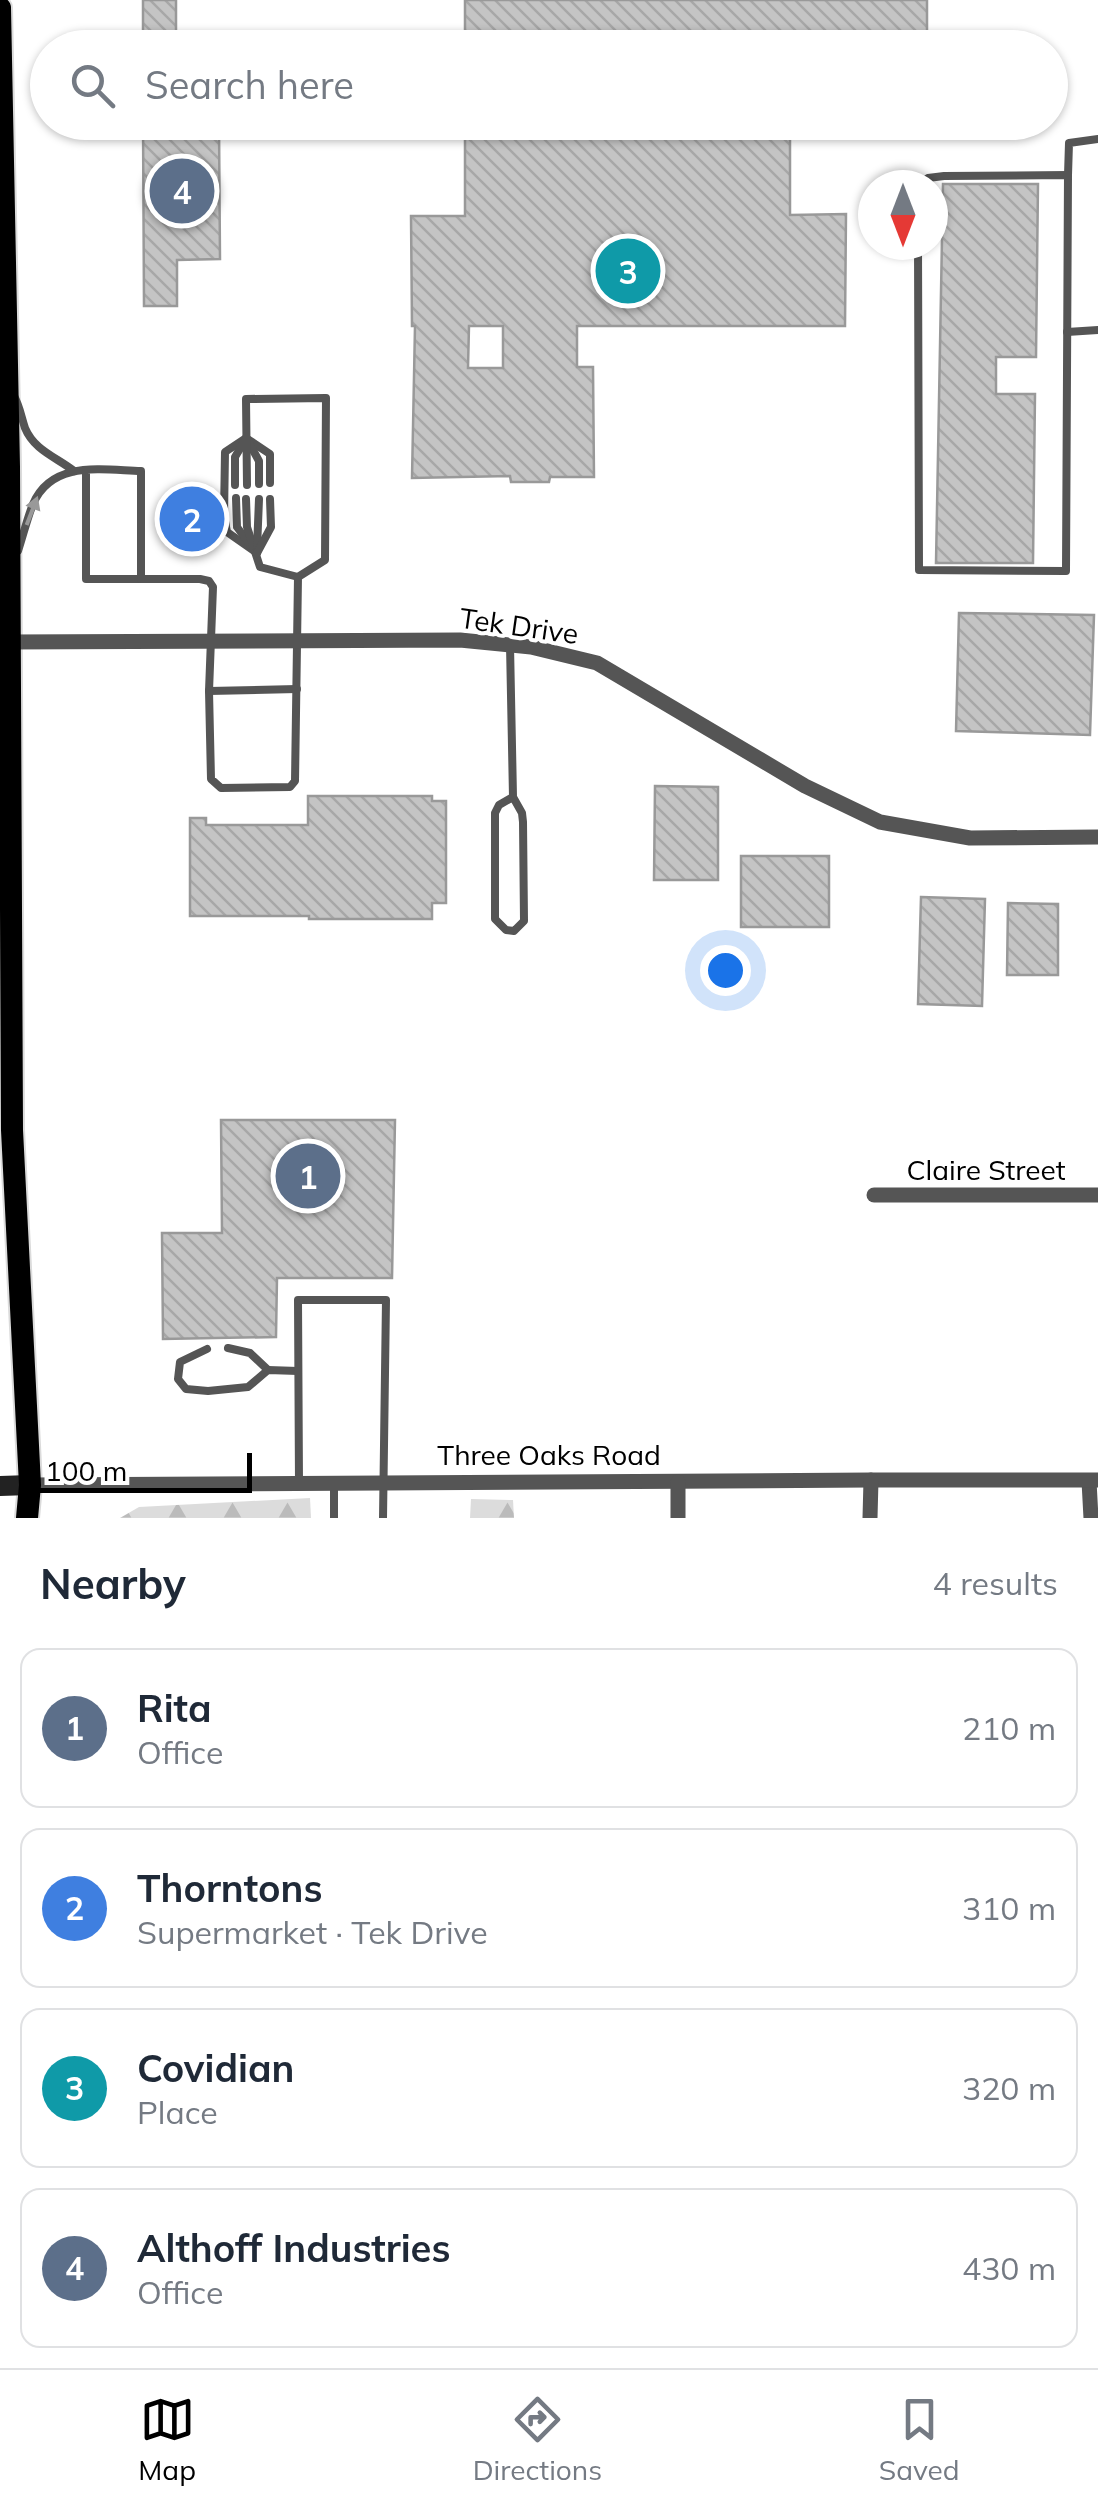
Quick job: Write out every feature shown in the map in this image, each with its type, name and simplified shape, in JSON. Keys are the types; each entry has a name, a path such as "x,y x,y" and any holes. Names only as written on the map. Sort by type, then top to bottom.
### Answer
{"main road":[{"path":"0,13 8,386 5,467 10,568 12,1130 30,1485 28,1518"},
{"path":"30,1485 43,1518"}],"street":[{"name":"Tek Drive","path":"10,642 460,640 531,647 597,663 805,786 880,822 970,838 1098,837"},
{"name":"Claire Street","path":"874,1196 1098,1195"},
{"path":"870,1518 871,1480"},
{"name":"Three Oaks Road","path":"0,1486 1093,1480"},
{"path":"1090,1518 1093,1480"},
{"path":"678,1482 678,1518"}],"lane":[{"path":"918,260 919,570 1066,571 1069,143 1098,139"},
{"path":"948,176 1068,175"},
{"path":"1067,332 1098,330"},
{"path":"8,386 32,440 41,451 74,470"},
{"path":"246,499 248,527 260,567 298,577 324,560 326,398 246,399 247,485"},
{"path":"246,438 270,454 270,483"},
{"path":"246,438 259,461 260,484"},
{"path":"236,485 236,457 246,438"},
{"path":"246,438 225,452 224,516 227,532 257,554"},
{"path":"10,568 40,492 50,481 74,470 141,470 141,578"},
{"path":"86,470 86,578 209,580 214,586 210,640 212,778 221,788 290,787 296,781 298,577"},
{"path":"236,498 237,527 257,554"},
{"path":"257,554 260,499"},
{"path":"257,554 271,527 270,499"},
{"path":"510,645 513,797 523,822 524,921 514,930 506,930 495,919 495,813 499,805 513,797"},
{"path":"210,691 296,689"},
{"path":"299,1484 298,1300 386,1300 384,1518"},
{"path":"207,1348 180,1362 178,1379 186,1388 208,1391 248,1387 268,1370"},
{"path":"228,1348 250,1353 268,1370 298,1371"},
{"path":"334,1484 334,1518"}],"green space":[{"path":"310,1498 311,1518 120,1518 139,1507"},
{"path":"471,1499 513,1500 514,1518 470,1518"}],"building":[{"path":"143,0 176,0 176,30 143,30"},
{"path":"465,0 927,0 927,30 465,30"},
{"path":"143,140 219,140 220,259 177,260 177,306 144,306"},
{"path":"465,140 790,140 790,215 846,214 845,326 577,326 577,367 593,367 594,477 550,477 549,482 511,482 510,476 412,478 415,326 411,216 465,216","holes":["469,326 503,326 503,368 468,368"]},
{"path":"948,184 1038,184 1036,357 996,357 996,394 1035,394 1033,563 936,563 942,260 948,260"},
{"path":"959,613 1094,615 1090,735 956,731"},
{"path":"655,786 718,787 718,880 654,880"},
{"path":"308,796 432,796 432,801 446,801 446,903 432,903 432,919 190,916 190,818 206,818 206,825 308,825"},
{"path":"741,856 829,856 829,927 741,927"},
{"path":"921,897 985,899 982,1006 918,1004"},
{"path":"1008,903 1058,904 1058,975 1007,975"},
{"path":"221,1120 395,1120 392,1278 277,1278 276,1337 163,1339 162,1233 222,1233"}],"place":[{"name":"Althoff Industries","path":"182,191"},
{"name":"Covidian","path":"628,271"},
{"name":"Thorntons","path":"192,519"},
{"name":"Rita","path":"308,1176"}]}
